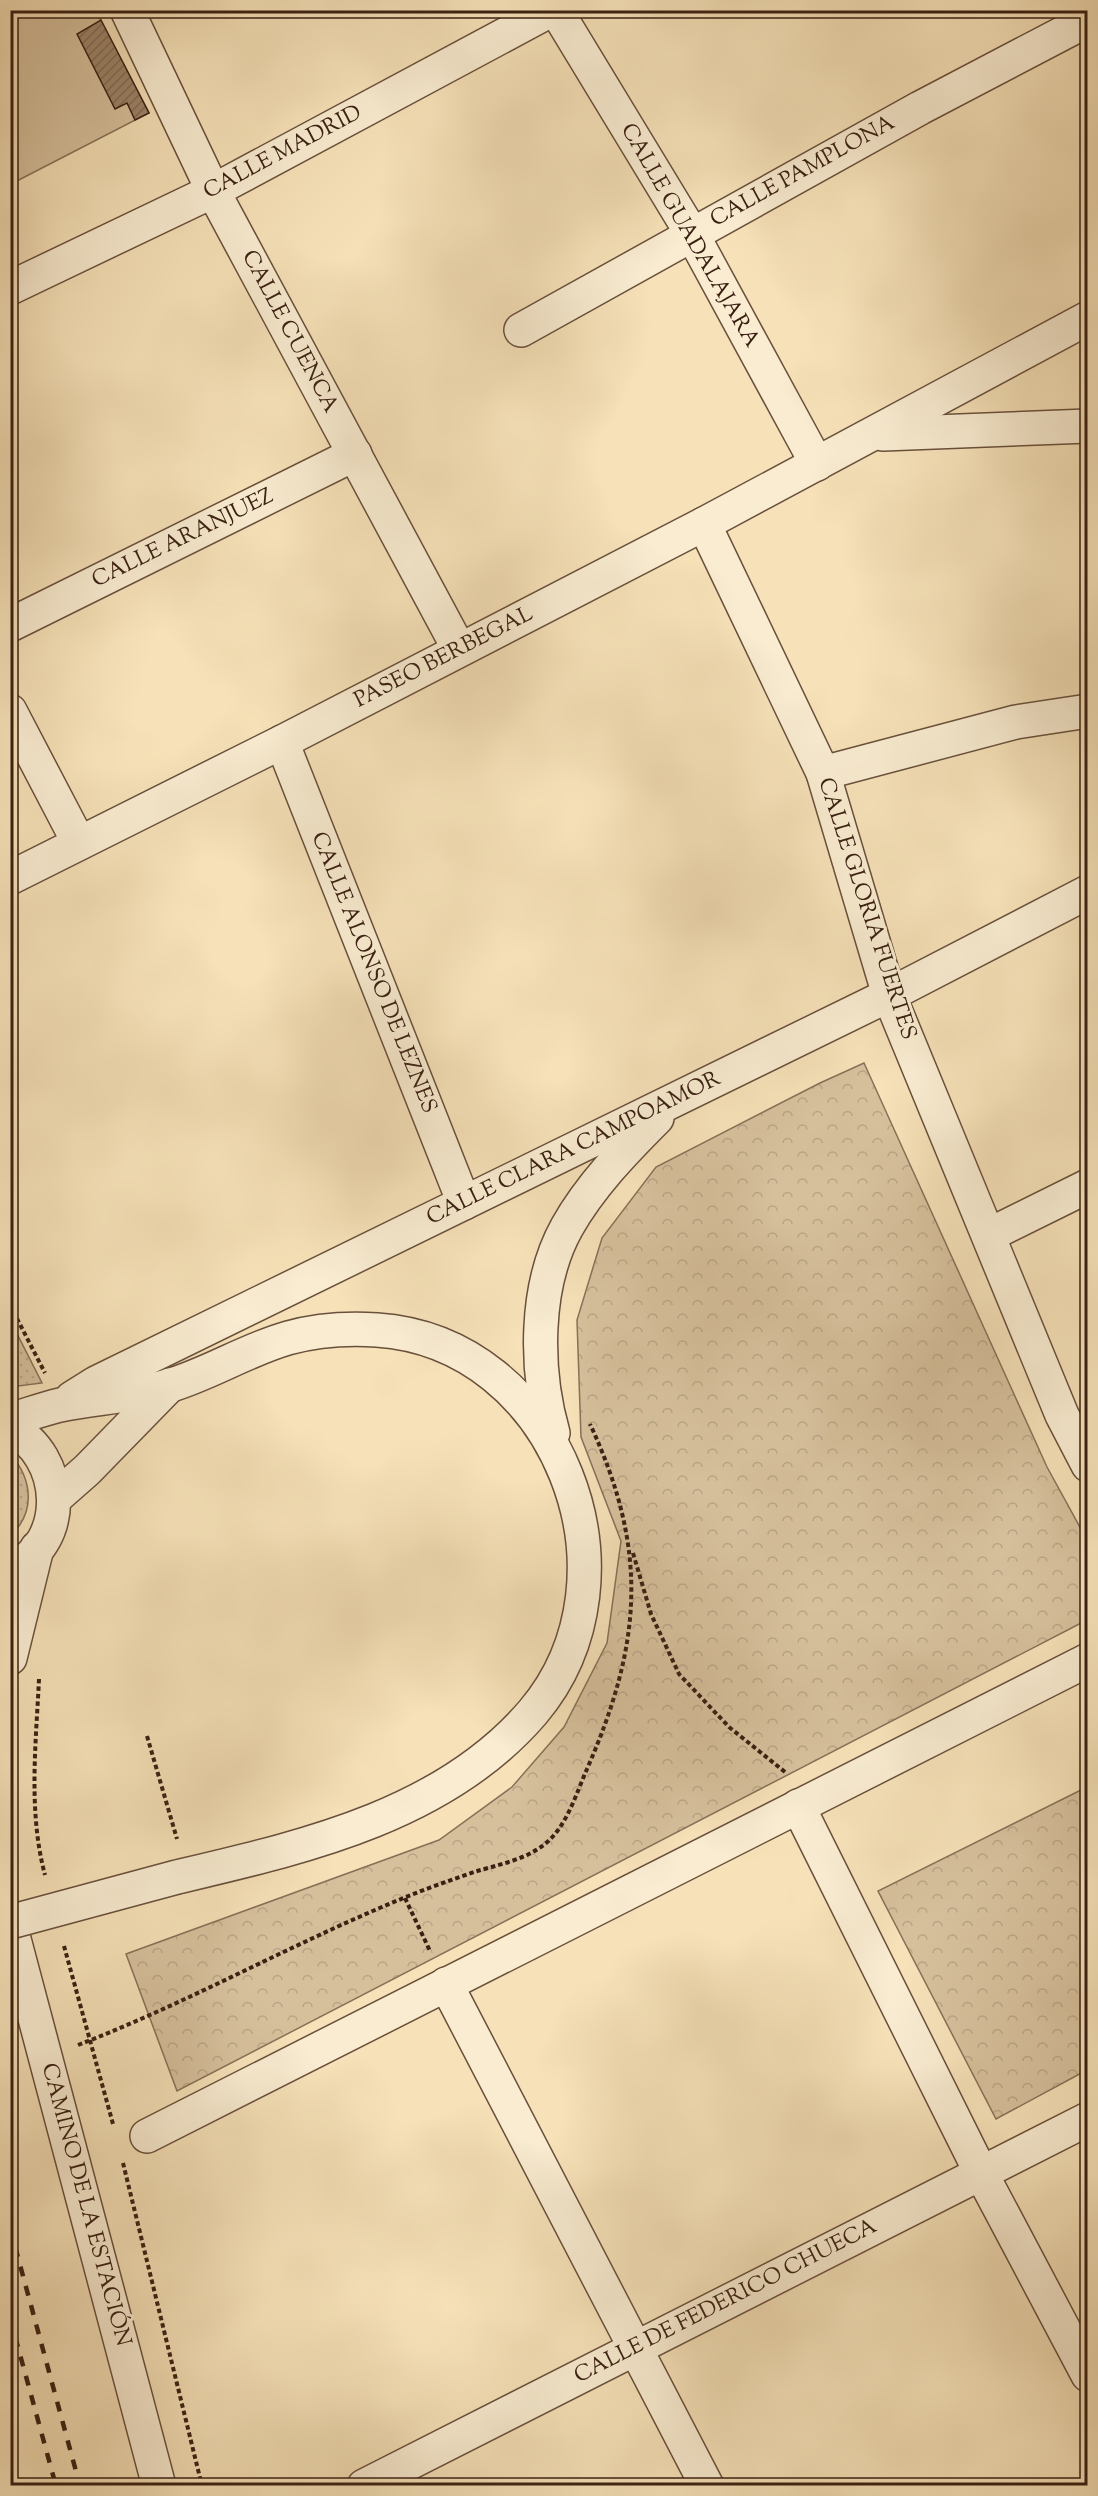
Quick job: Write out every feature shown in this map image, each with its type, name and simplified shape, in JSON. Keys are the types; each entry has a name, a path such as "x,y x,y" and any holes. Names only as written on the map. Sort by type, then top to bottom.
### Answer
{"street":[{"name":"CALLE CUENCA","path":"127,10 213,191 459,649"},
{"name":"CALLE MADRID","path":"10,288 213,191 554,10"},
{"name":"CALLE GUADALAJARA","path":"554,10 692,234 817,464"},
{"path":"1081,10 1087,21"},
{"name":"CALLE PAMPLONA","path":"521,330 920,108 1087,21"},
{"name":"PASEO BERBEGAL","path":"10,878 282,742 705,524 1088,318"},
{"path":"875,434 1088,426"},
{"name":"CALLE ARANJUEZ","path":"10,625 355,454"},
{"name":"CALLE GLORIA FUERTES","path":"705,524 823,773 889,995 1062,1415 1088,1465"},
{"path":"10,711 79,843"},
{"path":"823,773 1016,722 1088,711"},
{"name":"CALLE ALONSO DE LEZNES","path":"282,742 464,1203"},
{"name":"CALLE CLARA CAMPOAMOR","path":"61,1405 96,1383 889,995 1088,892"},
{"path":"10,1923 250,1859 382,1818 446,1786 474,1766 533,1711 564,1661 576,1623 583,1588 582,1520 545,1407 541,1358 544,1303 553,1261 566,1228 589,1194 614,1162 674,1100"},
{"path":"989,1235 1088,1186"},
{"path":"10,1420 61,1405 103,1400 170,1385 285,1339 317,1332 379,1330 415,1336 451,1349 492,1374 522,1401 558,1452"},
{"path":"54,1498 87,1470 170,1385"},
{"path":"10,1428 21,1434 38,1450 50,1471 54,1498 49,1527 37,1548 10,1658"},
{"path":"10,1569 37,1548"},
{"path":"147,2136 1088,1660"},
{"path":"798,1806 981,2173 1088,2375"},
{"name":"CAMINO DE LA ESTACIÓN","path":"10,1923 159,2486"},
{"path":"446,1984 637,2347 707,2486"},
{"name":"CALLE DE FEDERICO CHUECA","path":"364,2486 1088,2119"}],"path":[{"path":"585,1415 616,1483 630,1544 651,1614 679,1674 729,1727 787,1774 798,1806"},
{"path":"46,2057 150,2016 405,1898 517,1859 545,1844 564,1821 603,1732 627,1653 634,1588 630,1544"},
{"path":"147,1736 182,1876"},
{"path":"38,1847 47,1881"},
{"path":"405,1898 446,1984"},
{"path":"62,1938 114,2128"},
{"path":"123,2162 202,2486"}],"green space":[{"path":"11,11 96,11 149,113 11,184"},
{"path":"864,1063 1047,1467 1087,1540 1087,1620 177,2091 126,1954 439,1840 512,1787 564,1727 607,1643 621,1541 581,1437 577,1320 602,1238 656,1167"},
{"path":"11,1322 42,1383 11,1387"},
{"path":"11,1455 18,1464 27,1485 28,1506 25,1516 11,1535"},
{"path":"1087,1787 1087,2070 996,2119 878,1891"}],"building":[{"path":"101,20 149,113 135,120 127,103 115,109 77,34"}],"railway":[{"path":"10,2228 80,2486"},
{"path":"10,2318 56,2486"}]}
